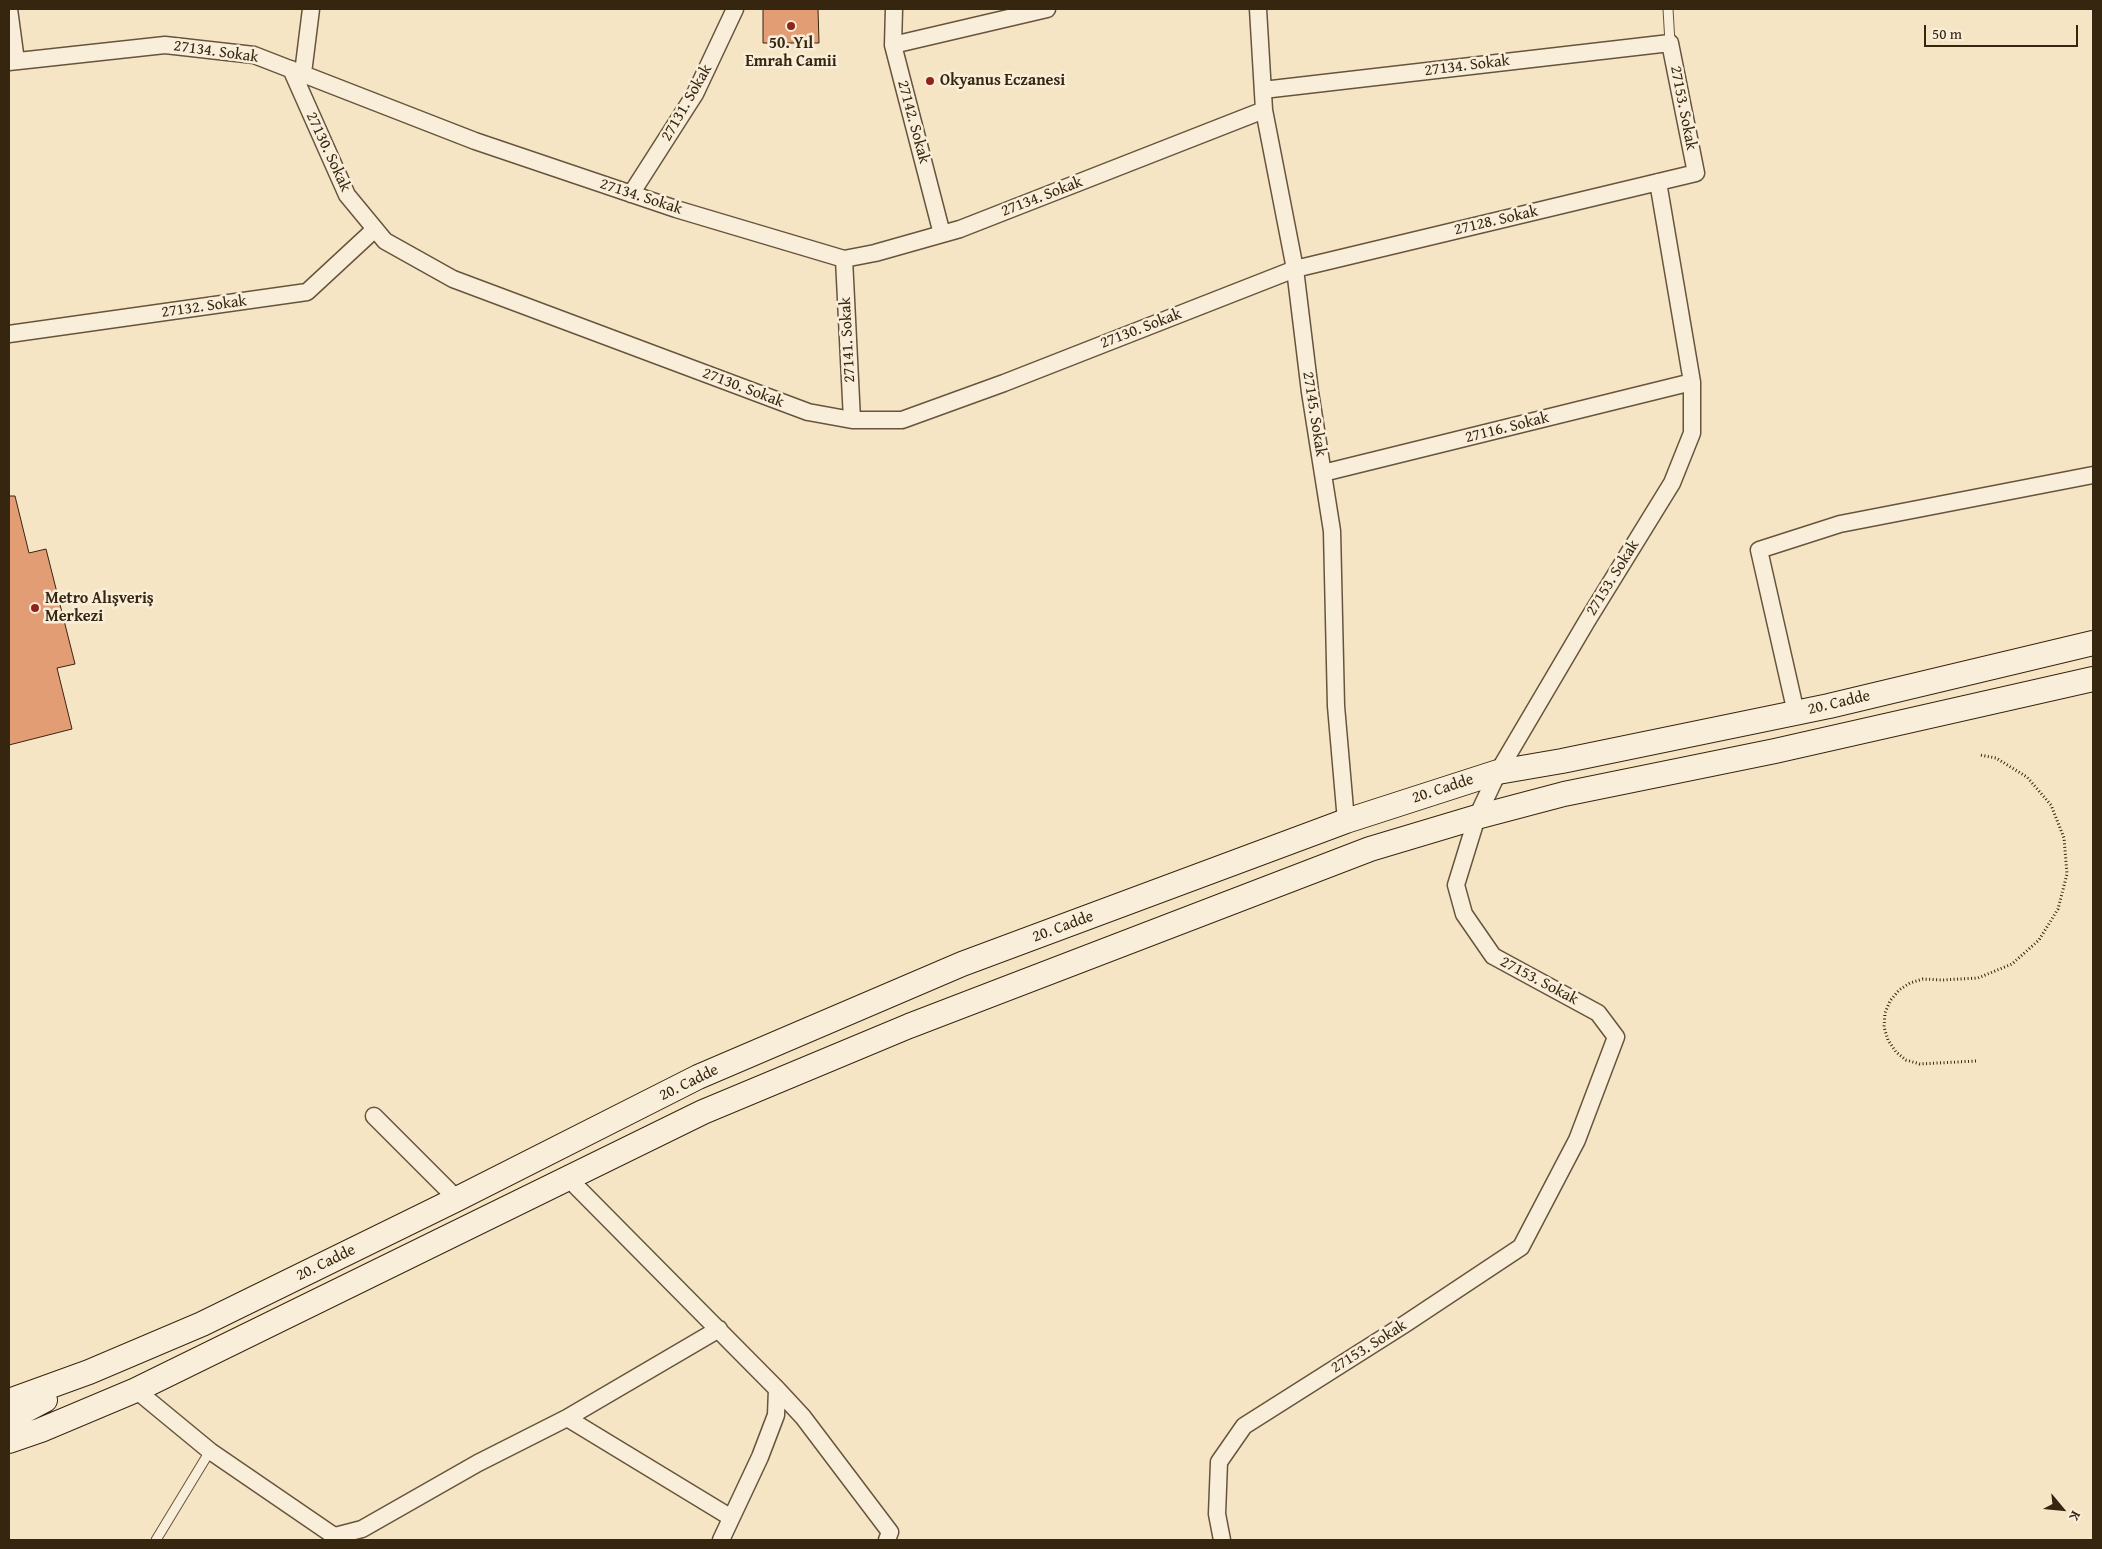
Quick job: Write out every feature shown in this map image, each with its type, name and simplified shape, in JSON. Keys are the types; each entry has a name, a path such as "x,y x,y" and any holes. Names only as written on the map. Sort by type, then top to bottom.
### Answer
{"main road":[{"name":"20. Cadde","path":"89,1372 202,1324 457,1199 698,1077 962,964 1346,821 1498,772 1562,762 1796,713 2093,643"},
{"path":"9,1441 41,1430 136,1390 703,1112 909,1026 1370,849 1477,816 1564,794 1784,749 2093,679"},
{"path":"9,1401 89,1372"},
{"path":"9,1419 89,1372"}],"street":[{"path":"9,9 13,61"},
{"path":"297,71 311,9"},
{"name":"27131. Sokak","path":"631,194 695,94 735,9"},
{"path":"893,45 1047,9"},
{"name":"27145. Sokak","path":"1258,9 1264,110 1295,269 1310,392 1332,531 1336,706 1346,821"},
{"name":"27142. Sokak","path":"891,10 893,45 942,234"},
{"name":"27134. Sokak","path":"1263,90 1670,43"},
{"name":"27153. Sokak","path":"1670,43 1696,173"},
{"name":"27134. Sokak","path":"13,61 166,45 254,55 474,141 676,209 844,259 875,253 960,229 1264,110"},
{"name":"27130. Sokak","path":"297,71 346,195 385,241 454,279 808,412 852,420 902,420 1004,383 1295,269"},
{"name":"27128. Sokak","path":"1295,269 1696,173"},
{"name":"27153. Sokak","path":"1222,1540 1217,1514 1219,1462 1244,1426 1405,1324 1521,1247 1577,1140 1616,1037 1598,1013 1493,956 1464,914 1456,886 1477,816 1498,772 1586,622 1672,483 1692,433 1692,382 1658,182"},
{"name":"27132. Sokak","path":"9,334 307,292 375,229"},
{"name":"27141. Sokak","path":"844,259 852,420"},
{"name":"27116. Sokak","path":"1323,473 1692,382"},
{"path":"1796,713 1759,550 1840,524 2093,475"},
{"path":"374,1116 457,1199"},
{"path":"568,1179 719,1329 803,1417 890,1532 887,1540"},
{"path":"136,1390 210,1451 337,1538 362,1529 478,1463 567,1418 719,1329"},
{"path":"721,1540 730,1517 760,1457 776,1415 777,1389"},
{"path":"567,1418 730,1517"}],"lane":[{"path":"1668,9 1670,43"},
{"path":"156,1540 210,1451"}],"path":[{"path":"1976,1060 1920,1064 1906,1060 1896,1052 1888,1040 1884,1027 1885,1013 1890,1001 1899,990 1910,983 1923,979 1978,978 2012,964 2039,940 2058,909 2067,874 2064,838 2051,805 2027,777 1996,758 1980,755"}],"building":[{"name":"50. Yıl Emrah Camii","path":"763,9 818,9 819,43 763,43"},
{"name":"Metro Alışveriş Merkezi","path":"9,496 15,496 29,553 46,549 75,664 57,668 72,729 9,745"}],"place":[{"name":"50. Yıl Emrah Camii","path":"791,26"},
{"name":"Okyanus Eczanesi","path":"930,81"},
{"name":"Metro Alışveriş Merkezi","path":"35,608"}]}
